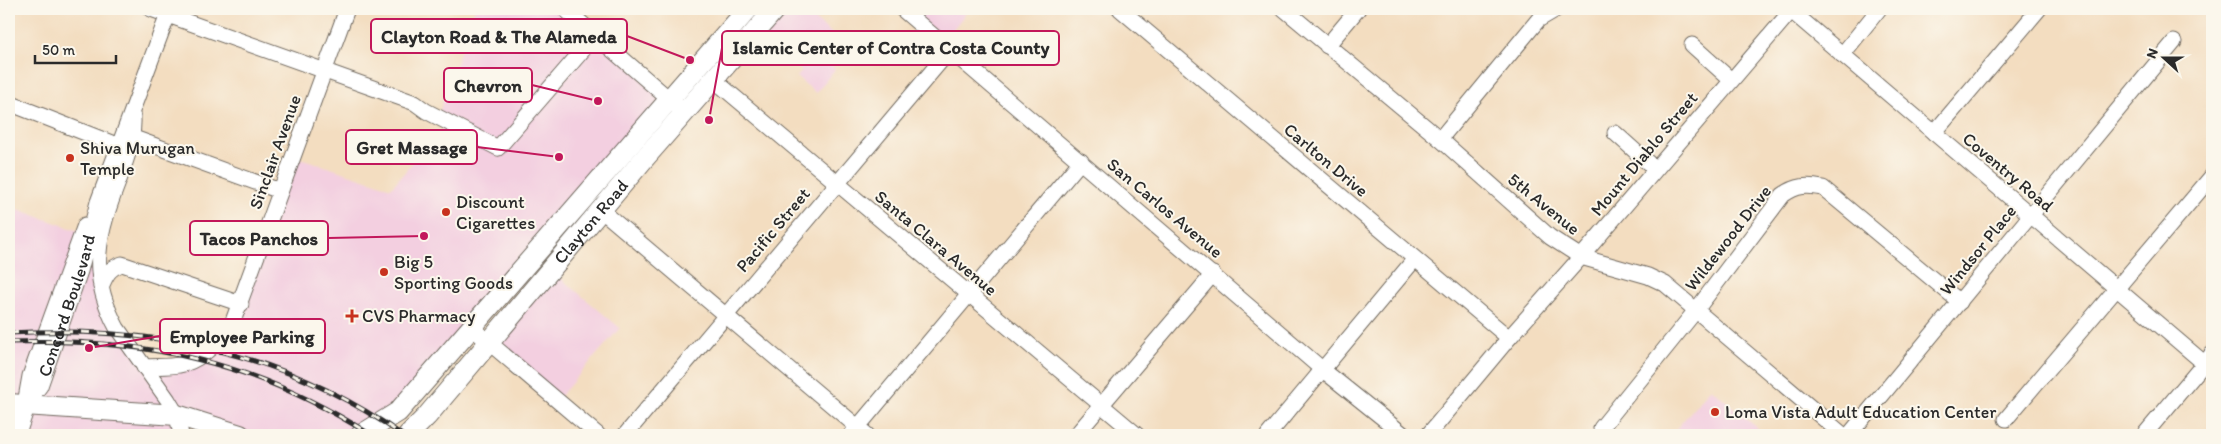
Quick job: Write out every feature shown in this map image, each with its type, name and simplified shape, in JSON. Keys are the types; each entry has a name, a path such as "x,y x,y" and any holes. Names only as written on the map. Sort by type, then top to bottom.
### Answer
{"main road":[{"name":"Clayton Road","path":"361,435 398,412 748,9"},
{"name":"Clayton Road","path":"408,435 489,343 684,112 775,9"},
{"path":"17,405 177,415 240,435"},
{"name":"Concord Boulevard","path":"15,435 17,405"}],"street":[{"path":"151,9 169,12 324,71 415,103 426,111 498,148 596,36"},
{"name":"Sinclair Avenue","path":"144,367 181,365 190,361 220,339 232,324 241,304 280,191 348,9"},
{"path":"565,9 684,112"},
{"name":"San Carlos Avenue","path":"902,9 1323,370 1404,435"},
{"name":"Carlton Drive","path":"1120,9 1414,260 1509,338"},
{"name":"5th Avenue","path":"1284,9 1440,139 1550,237 1581,257 1648,276 1665,284 1697,309 1844,435"},
{"path":"1327,46 1358,9"},
{"path":"1842,55 1879,9"},
{"path":"1934,133 2039,9"},
{"path":"1440,139 1538,20 1555,10"},
{"name":"Coventry Road","path":"1790,10 2117,290 2208,358"},
{"name":"Mount Diablo Street","path":"1428,435 1790,10"},
{"name":"Concord Boulevard","path":"17,405 40,386 80,271 98,202 169,12"},
{"name":"Windsor Place","path":"1849,435 2174,42"},
{"path":"1692,45 1731,80"},
{"name":"Pacific Street","path":"625,435 950,50"},
{"name":"Santa Clara Avenue","path":"713,79 968,296 1136,435"},
{"path":"9,103 119,146"},
{"name":"Concord Boulevard","path":"133,108 134,138 106,213 98,245 101,287 109,314 177,415"},
{"path":"1615,133 1655,169"},
{"path":"134,138 280,191"},
{"path":"601,210 727,314 859,432 1080,161"},
{"path":"2006,419 2212,176"},
{"name":"Wildewood Drive","path":"1600,428 1697,309 1783,195 1792,188 1806,185 1823,188 1960,302"},
{"path":"1268,435 1414,260"},
{"path":"101,287 106,274 113,267 122,264 241,304"},
{"path":"1076,435 1213,274"},
{"path":"472,328 598,435"},
{"path":"2144,435 2208,358"},
{"path":"177,415 181,435"}],"shaded area":[{"path":"475,9 565,9 669,99 481,318 361,435 240,435 177,416 181,435 15,435 25,406 9,404 9,206 81,232 98,245 105,302 144,367 181,365 220,339 294,156 391,188 448,122 438,116"},
{"path":"775,9 802,9 835,36 819,55 835,69 816,93 797,77 802,71 752,34"},
{"path":"902,9 969,9 942,43"},
{"path":"551,270 620,328 557,400 489,343"},
{"name":"Loma Vista Adult Education Center","path":"1711,388 1765,435 1671,435"}],"railway":[{"path":"9,333 113,334 164,340 215,350 264,364 311,383 358,406 402,435"},
{"path":"9,342 106,344 153,350 198,359 242,372 285,389 328,410 371,435"}],"place":[{"name":"Clayton Road & The Alameda","path":"690,60"},
{"name":"Chevron","path":"598,101"},
{"name":"Islamic Center of Contra Costa County","path":"709,120"},
{"name":"Gret Massage","path":"559,157"},
{"name":"Shiva Murugan Temple","path":"70,158"},
{"name":"Discount Cigarettes","path":"446,212"},
{"name":"Tacos Panchos","path":"424,236"},
{"name":"Big 5 Sporting Goods","path":"384,272"},
{"name":"CVS Pharmacy","path":"352,316"},
{"name":"Employee Parking","path":"89,348"},
{"name":"Loma Vista Adult Education Center","path":"1715,412"}]}
